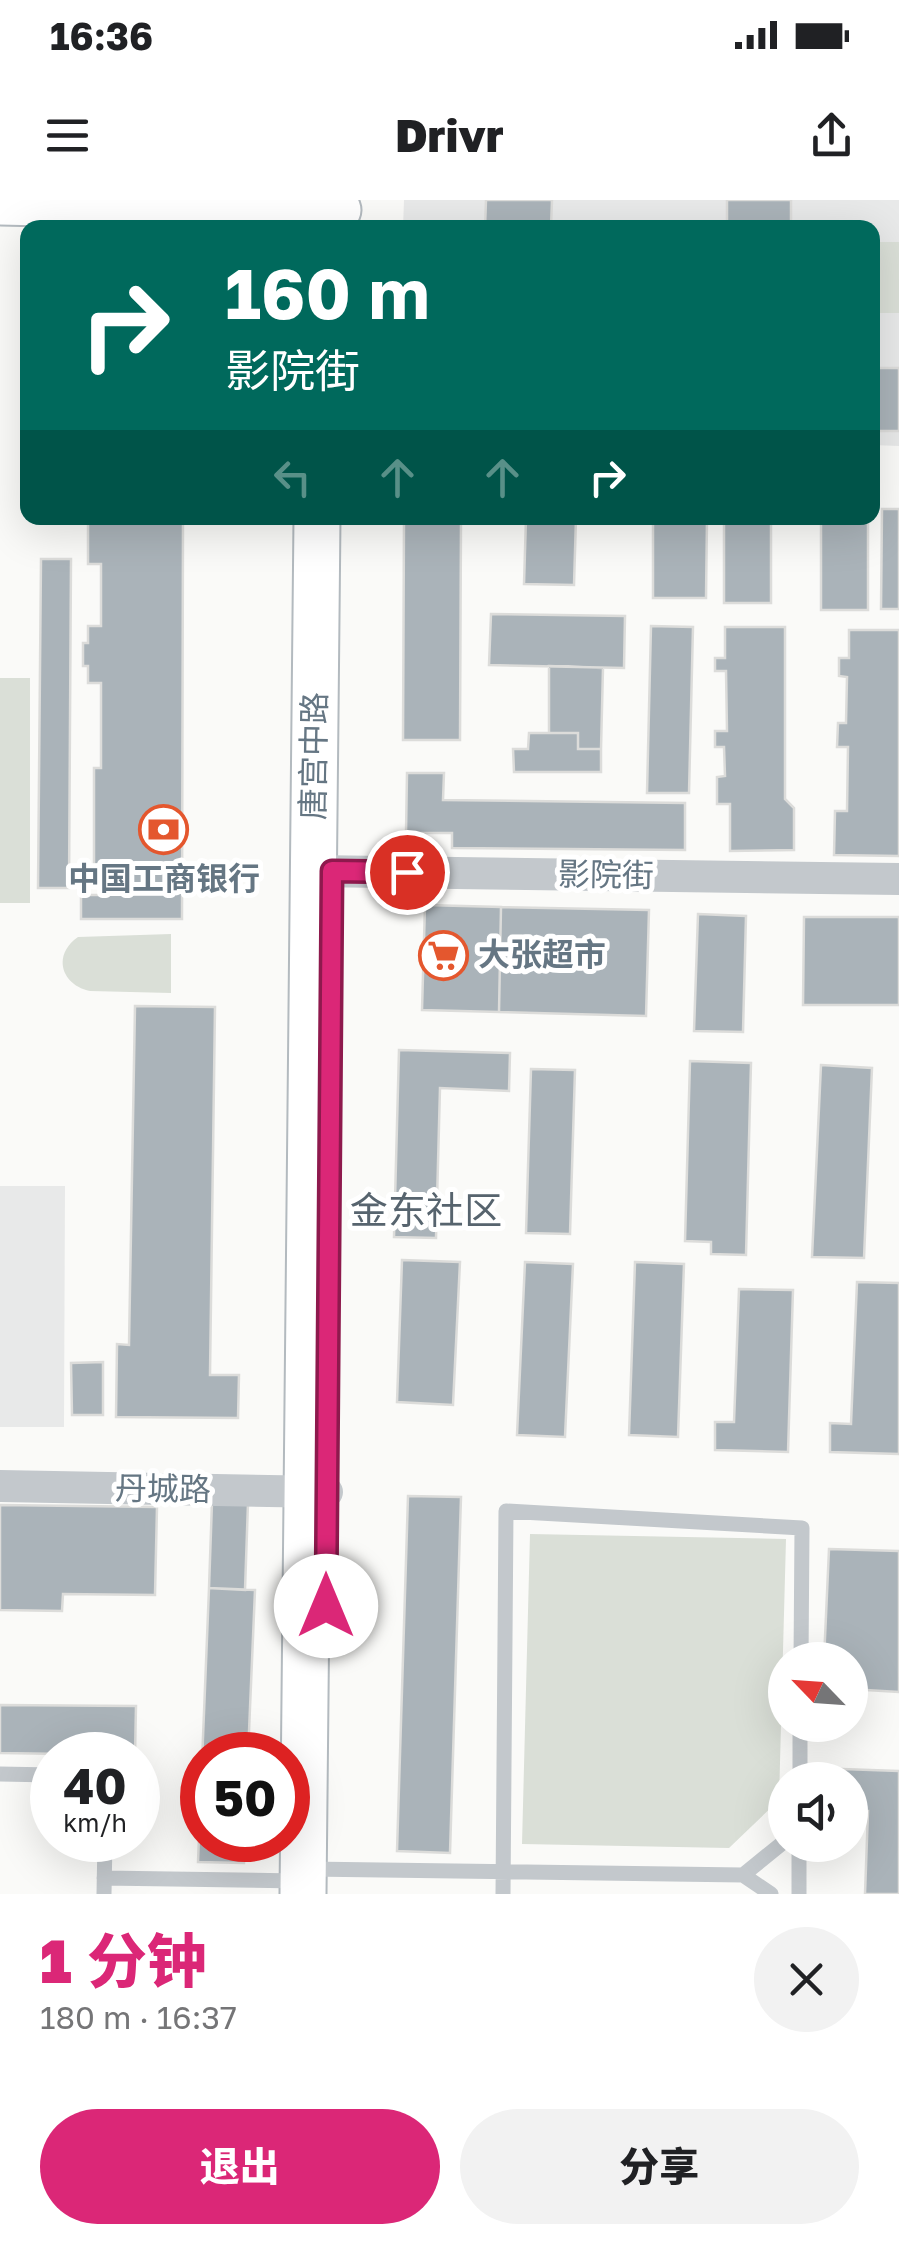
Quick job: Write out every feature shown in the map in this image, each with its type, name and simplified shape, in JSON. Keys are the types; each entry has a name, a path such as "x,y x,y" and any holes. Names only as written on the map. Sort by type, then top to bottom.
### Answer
{"main road":[{"path":"0,202 329,212"},
{"name":"唐宫中路","path":"311,1882 322,871 317,525"},
{"name":"唐宫中路","path":"322,871 335,525"}],"street":[{"name":"影院街","path":"322,871 899,879"},
{"name":"丹城路","path":"0,1486 317,1492"}],"lane":[{"path":"503,1894 506,1511 802,1528 801,1642"},
{"path":"0,1774 30,1774"},
{"path":"743,1875 768,1854"},
{"path":"799,1894 800,1862"},
{"path":"104,1886 311,1882 503,1872 743,1875 771,1894"}],"shaded area":[{"path":"404,200 899,200 899,446 880,445 880,220 403,220"},
{"path":"880,242 899,242 899,313 880,313"},
{"path":"0,678 30,678 30,903 0,903"},
{"path":"171,934 171,993 90,991 72,983 63,969 65,952 78,937"},
{"path":"0,1186 65,1186 64,1427 0,1427"},
{"path":"530,1534 786,1539 783,1642 768,1642 768,1742 781,1742 780,1762 768,1762 768,1811 729,1848 522,1844"}],"building":[{"path":"486,200 552,200 551,220 485,220"},
{"path":"727,200 791,200 791,220 727,220"},
{"path":"880,368 899,368 899,431 880,431"},
{"path":"882,509 899,509 899,609 881,609"},
{"path":"88,525 183,525 182,919 81,919 81,895 101,895 101,864 94,865 94,768 101,768 101,683 88,683 83,643 88,643 88,626 101,626 101,564 88,564"},
{"path":"404,525 461,525 460,740 403,740"},
{"path":"526,525 576,525 574,585 524,584"},
{"path":"653,525 707,525 706,598 653,598"},
{"path":"724,525 771,525 771,603 724,603"},
{"path":"821,525 868,525 868,610 821,610"},
{"path":"41,559 71,559 69,888 38,888"},
{"path":"491,614 625,616 624,668 489,665"},
{"path":"651,626 693,627 689,793 647,793"},
{"path":"725,627 785,627 785,799 794,808 794,850 730,851 730,804 717,804 717,777 725,776 724,747 715,747 715,731 727,731 726,671 715,671 715,658 725,658"},
{"path":"849,630 899,630 899,856 834,855 835,811 847,811 848,747 837,747 838,723 846,723 847,677 839,676 839,658 849,658"},
{"path":"549,666 603,668 601,749 578,749 578,733 549,733"},
{"path":"529,733 578,733 578,749 601,749 601,772 514,772 513,749 528,749"},
{"path":"407,773 444,773 443,800 685,803 685,850 452,848 452,833 406,833"},
{"path":"425,905 501,907 499,1012 422,1010"},
{"path":"501,907 649,910 646,1016 499,1012"},
{"path":"698,914 746,916 743,1032 694,1031"},
{"path":"804,917 899,917 899,1005 803,1005"},
{"path":"135,1006 215,1007 210,1375 239,1375 238,1418 116,1417 117,1344 129,1345"},
{"path":"399,1050 510,1053 509,1091 440,1088 436,1238 394,1237"},
{"path":"690,1061 751,1063 746,1255 711,1254 711,1242 685,1241"},
{"path":"821,1065 872,1068 864,1258 812,1257"},
{"path":"531,1069 575,1070 570,1234 526,1233"},
{"path":"402,1260 460,1262 453,1405 397,1402"},
{"path":"525,1262 573,1264 565,1437 517,1435"},
{"path":"635,1262 684,1264 678,1437 629,1435"},
{"path":"857,1282 899,1283 899,1454 830,1452 830,1423 851,1424"},
{"path":"739,1289 793,1290 788,1452 715,1450 715,1422 734,1422"},
{"path":"103,1362 103,1415 72,1415 71,1363"},
{"path":"408,1496 461,1497 450,1853 397,1851"},
{"path":"212,1502 248,1503 245,1590 209,1588"},
{"path":"0,1505 157,1507 155,1595 63,1594 62,1611 0,1610"},
{"path":"829,1549 899,1551 899,1692 868,1690 868,1642 825,1642"},
{"path":"209,1588 255,1590 249,1732 203,1732"},
{"path":"0,1705 136,1706 135,1732 30,1732 30,1753 0,1753"},
{"path":"868,1770 899,1771 899,1894 865,1894"}],"place":[{"name":"中国工商银行","path":"164,829"},
{"name":"大张超市","path":"443,955"}],"district":[{"name":"金东社区","path":"426,1211"}],"route":[{"path":"326,1606 332,871 407,872"}]}
